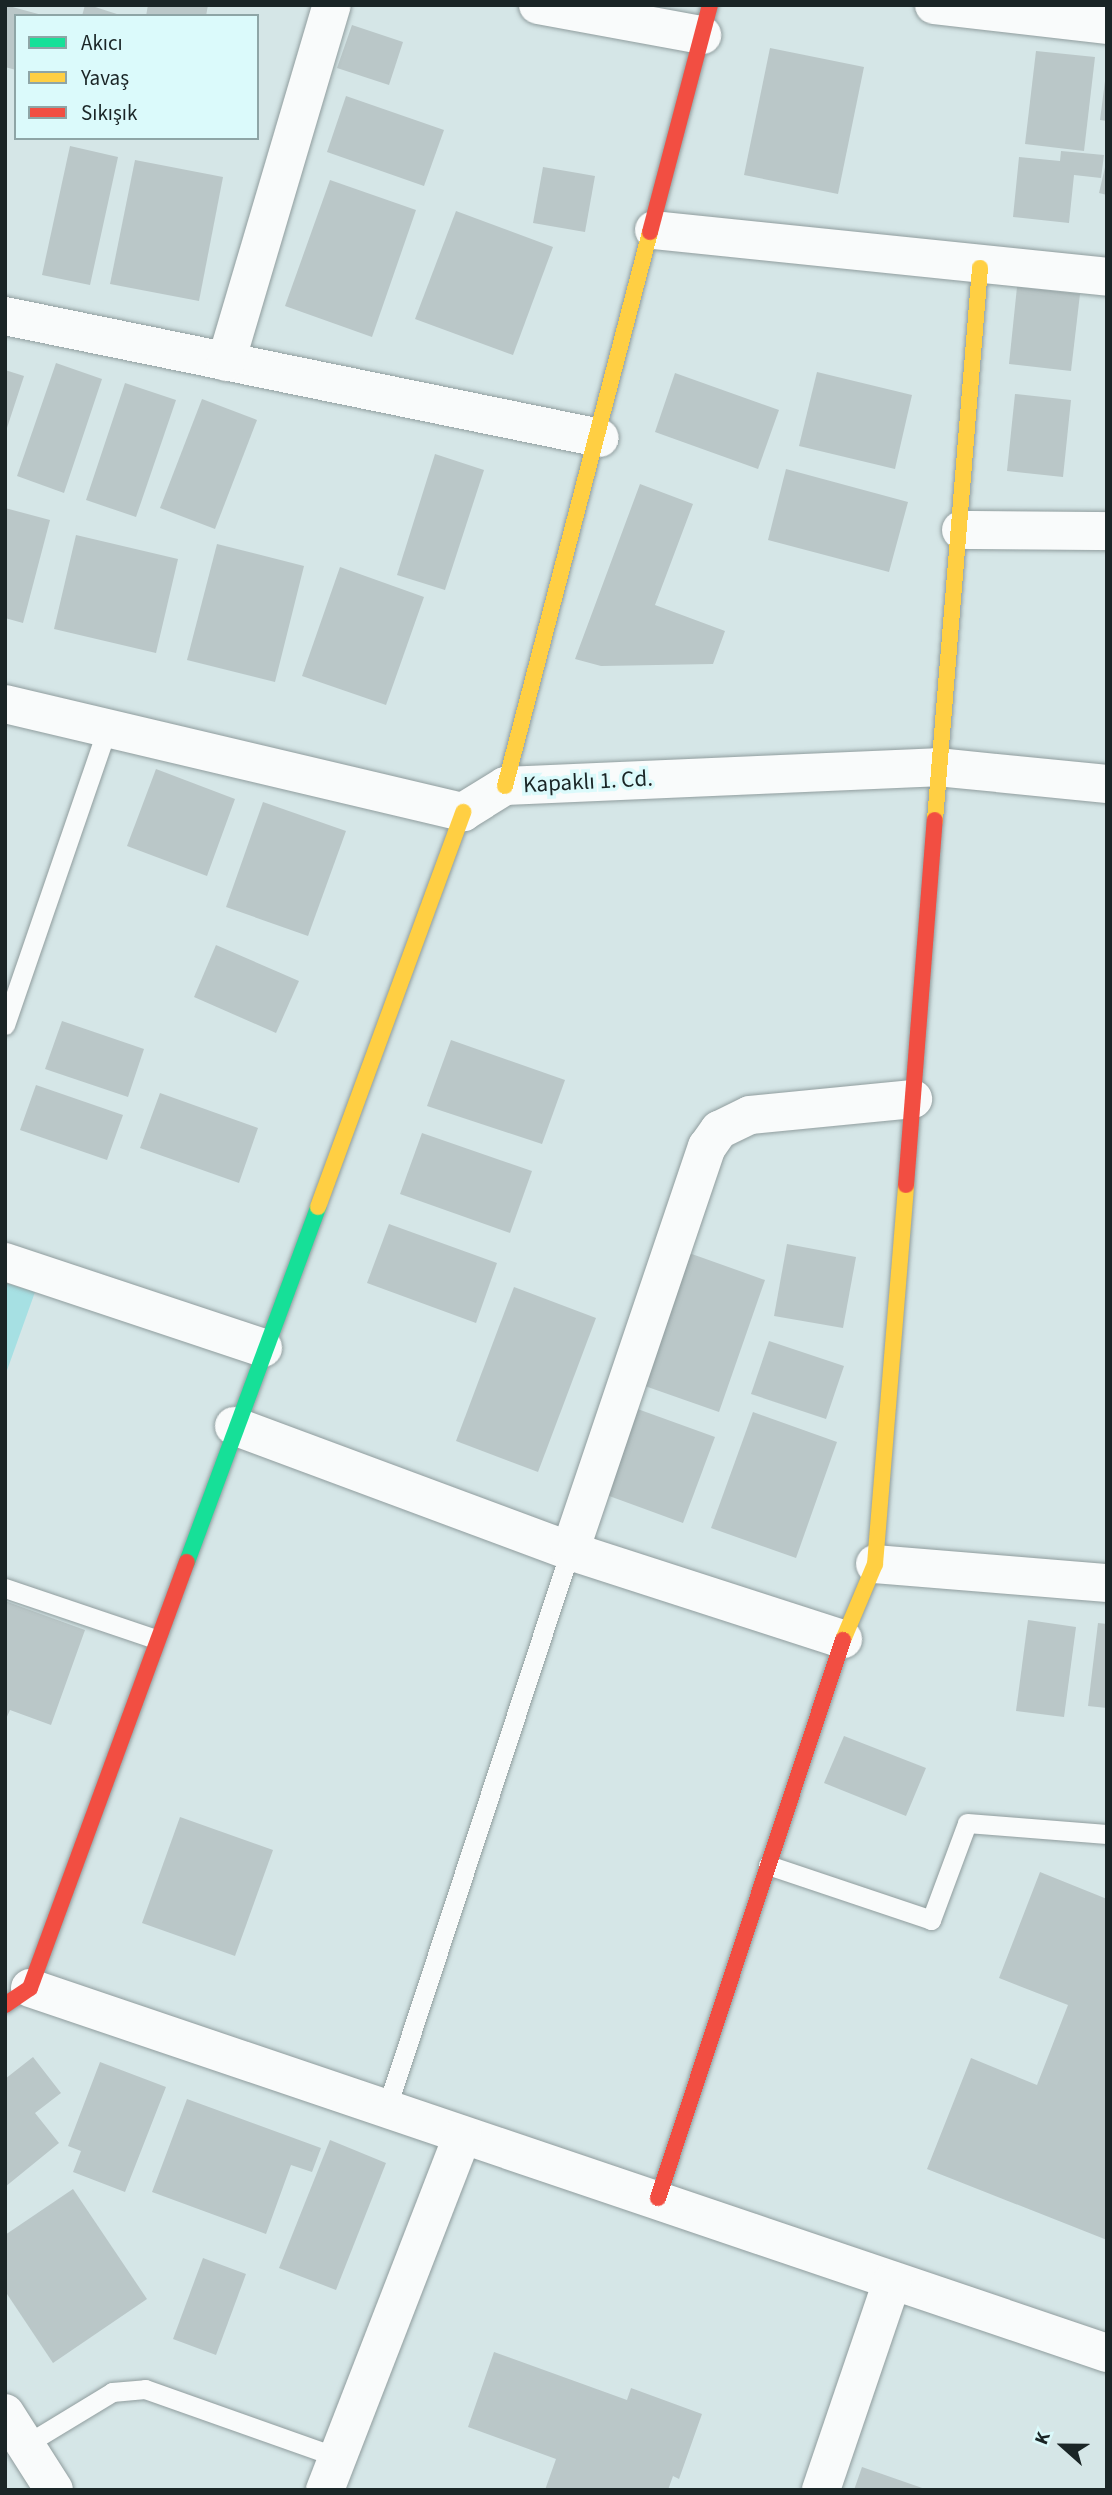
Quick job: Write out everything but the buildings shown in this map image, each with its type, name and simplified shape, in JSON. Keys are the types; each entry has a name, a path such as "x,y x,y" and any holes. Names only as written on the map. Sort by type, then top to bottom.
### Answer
{"street":[{"path":"226,362 332,5"},
{"path":"505,786 600,438 706,20 538,5"},
{"path":"934,5 1025,11 1107,25"},
{"path":"654,230 980,268 1107,277"},
{"path":"658,2198 843,1639 875,1564 937,767 961,530 980,268"},
{"path":"5,317 600,438"},
{"path":"961,530 1107,531"},
{"path":"5,704 463,812 156,1639 18,1997 386,2110 658,2198 892,2282 1107,2353"},
{"name":"Kapaklı 1. Cd.","path":"463,812 505,786 937,767 1107,784"},
{"path":"570,1551 707,1147 719,1130 750,1115 913,1099"},
{"path":"5,1262 263,1348"},
{"path":"234,1426 570,1551 843,1639"},
{"path":"875,1564 1107,1583"},
{"path":"331,2473 462,2136"},
{"path":"821,2490 892,2282"},
{"path":"5,2413 54,2490"}],"lane":[{"path":"5,1025 107,729"},
{"path":"386,2110 570,1551"},
{"path":"5,1588 156,1639"},
{"path":"768,1865 931,1920 967,1823 1107,1833"},
{"path":"25,2445 111,2392 145,2389 331,2473"}],"shaded area":[{"path":"5,1283 35,1292 5,1376"}],"traffic: fast":[{"path":"187,1562 318,1207"}],"traffic: slow":[{"path":"505,786 650,232"},
{"path":"935,820 980,268"},
{"path":"318,1207 463,812"},
{"path":"843,1640 875,1564 906,1185"}],"traffic: jam":[{"path":"650,232 710,5"},
{"path":"906,1185 935,820"},
{"path":"5,2005 30,1988 187,1562"},
{"path":"658,2198 843,1640"}]}
